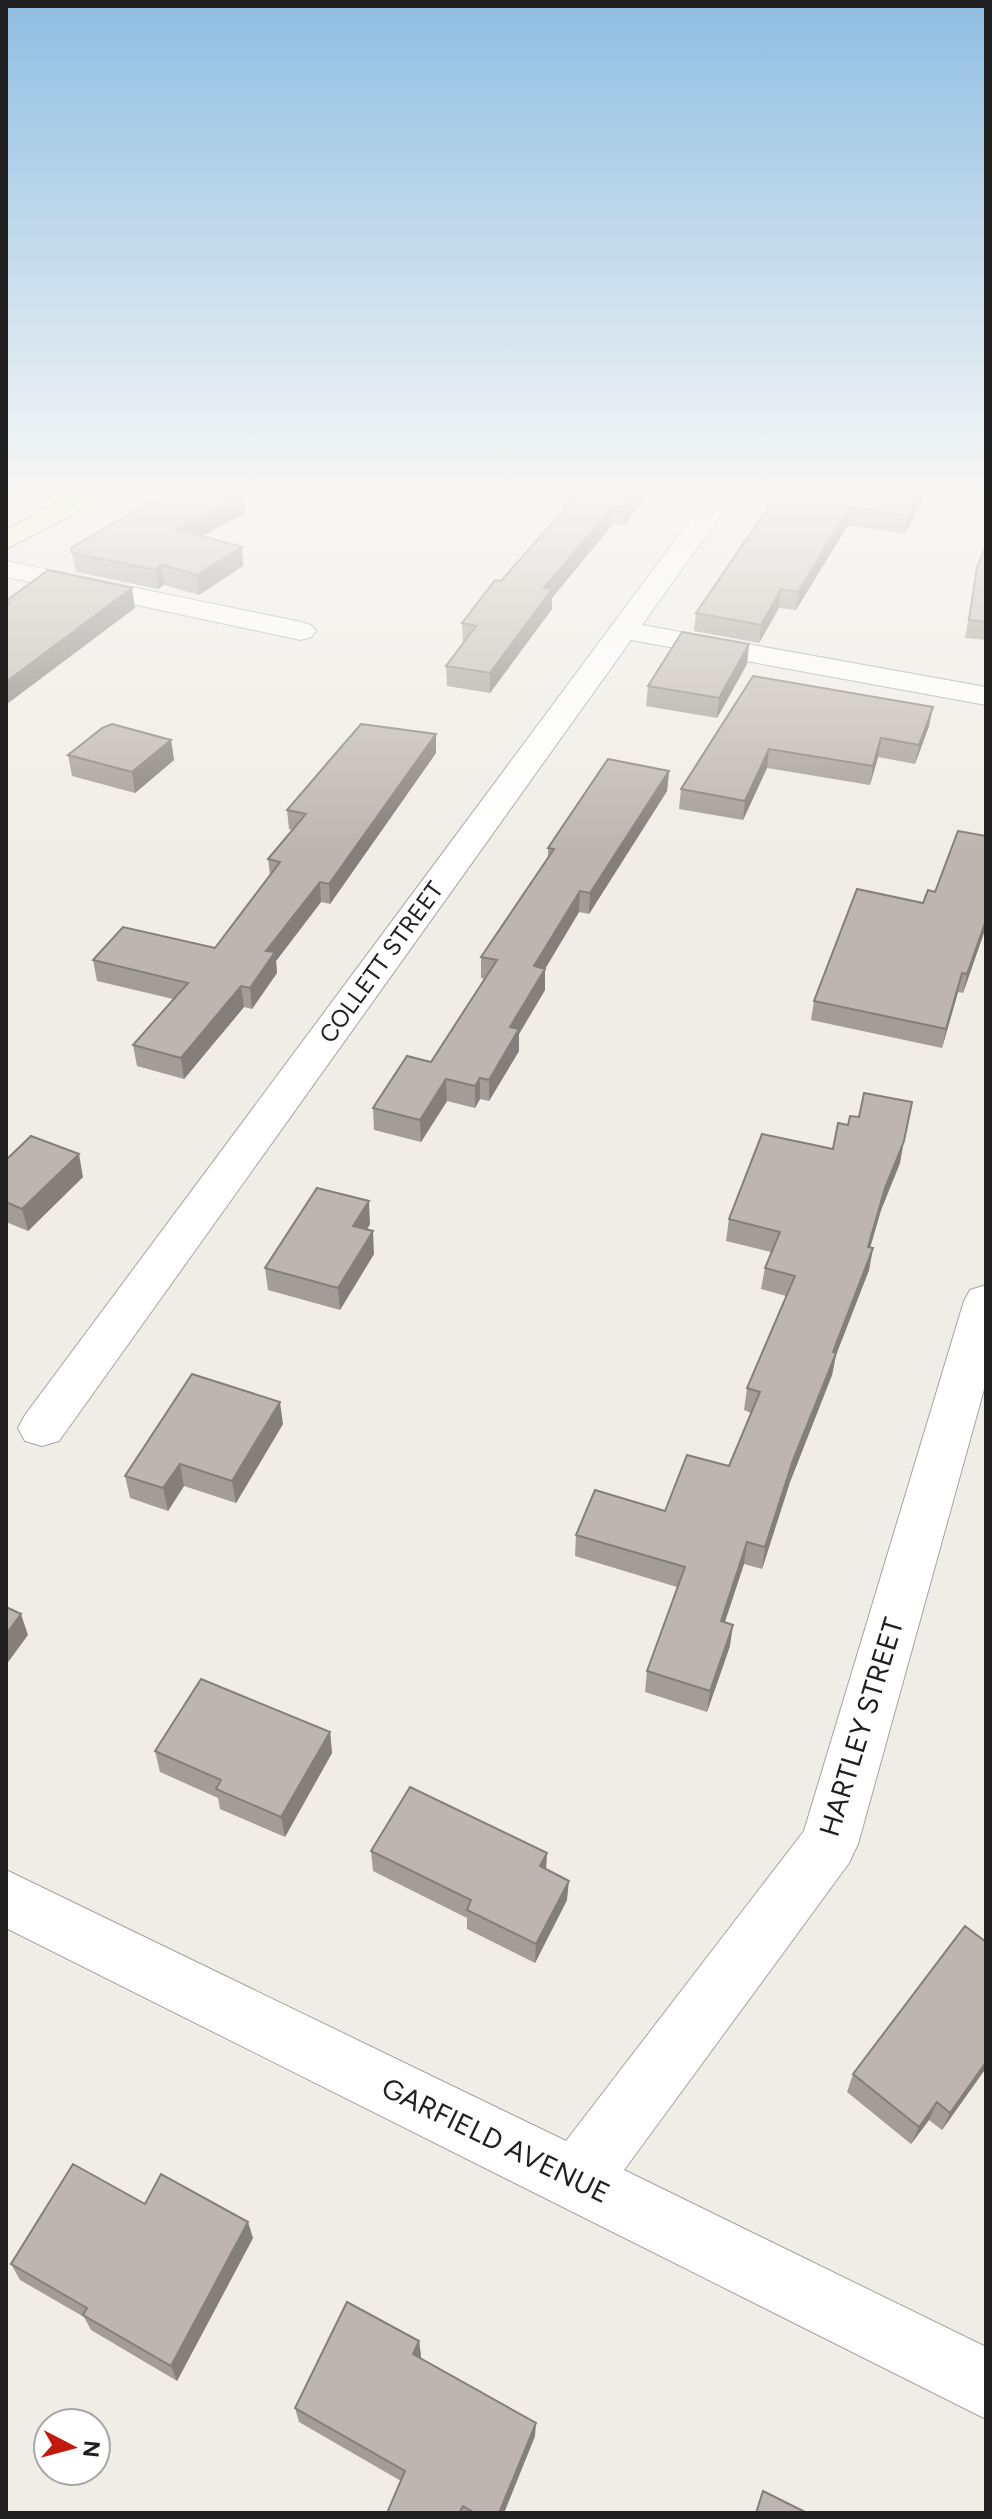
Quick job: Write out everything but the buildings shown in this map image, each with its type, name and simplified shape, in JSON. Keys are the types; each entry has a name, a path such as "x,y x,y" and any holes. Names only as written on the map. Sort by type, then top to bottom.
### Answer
{"street":[{"path":"218,614 301,631"},
{"name":"COLLETT STREET","path":"42,1428 634,614"},
{"path":"622,630 986,696"},
{"name":"HARTLEY STREET","path":"577,2180 829,1844 986,1301"},
{"name":"GARFIELD AVENUE","path":"6,1898 986,2384"}]}
